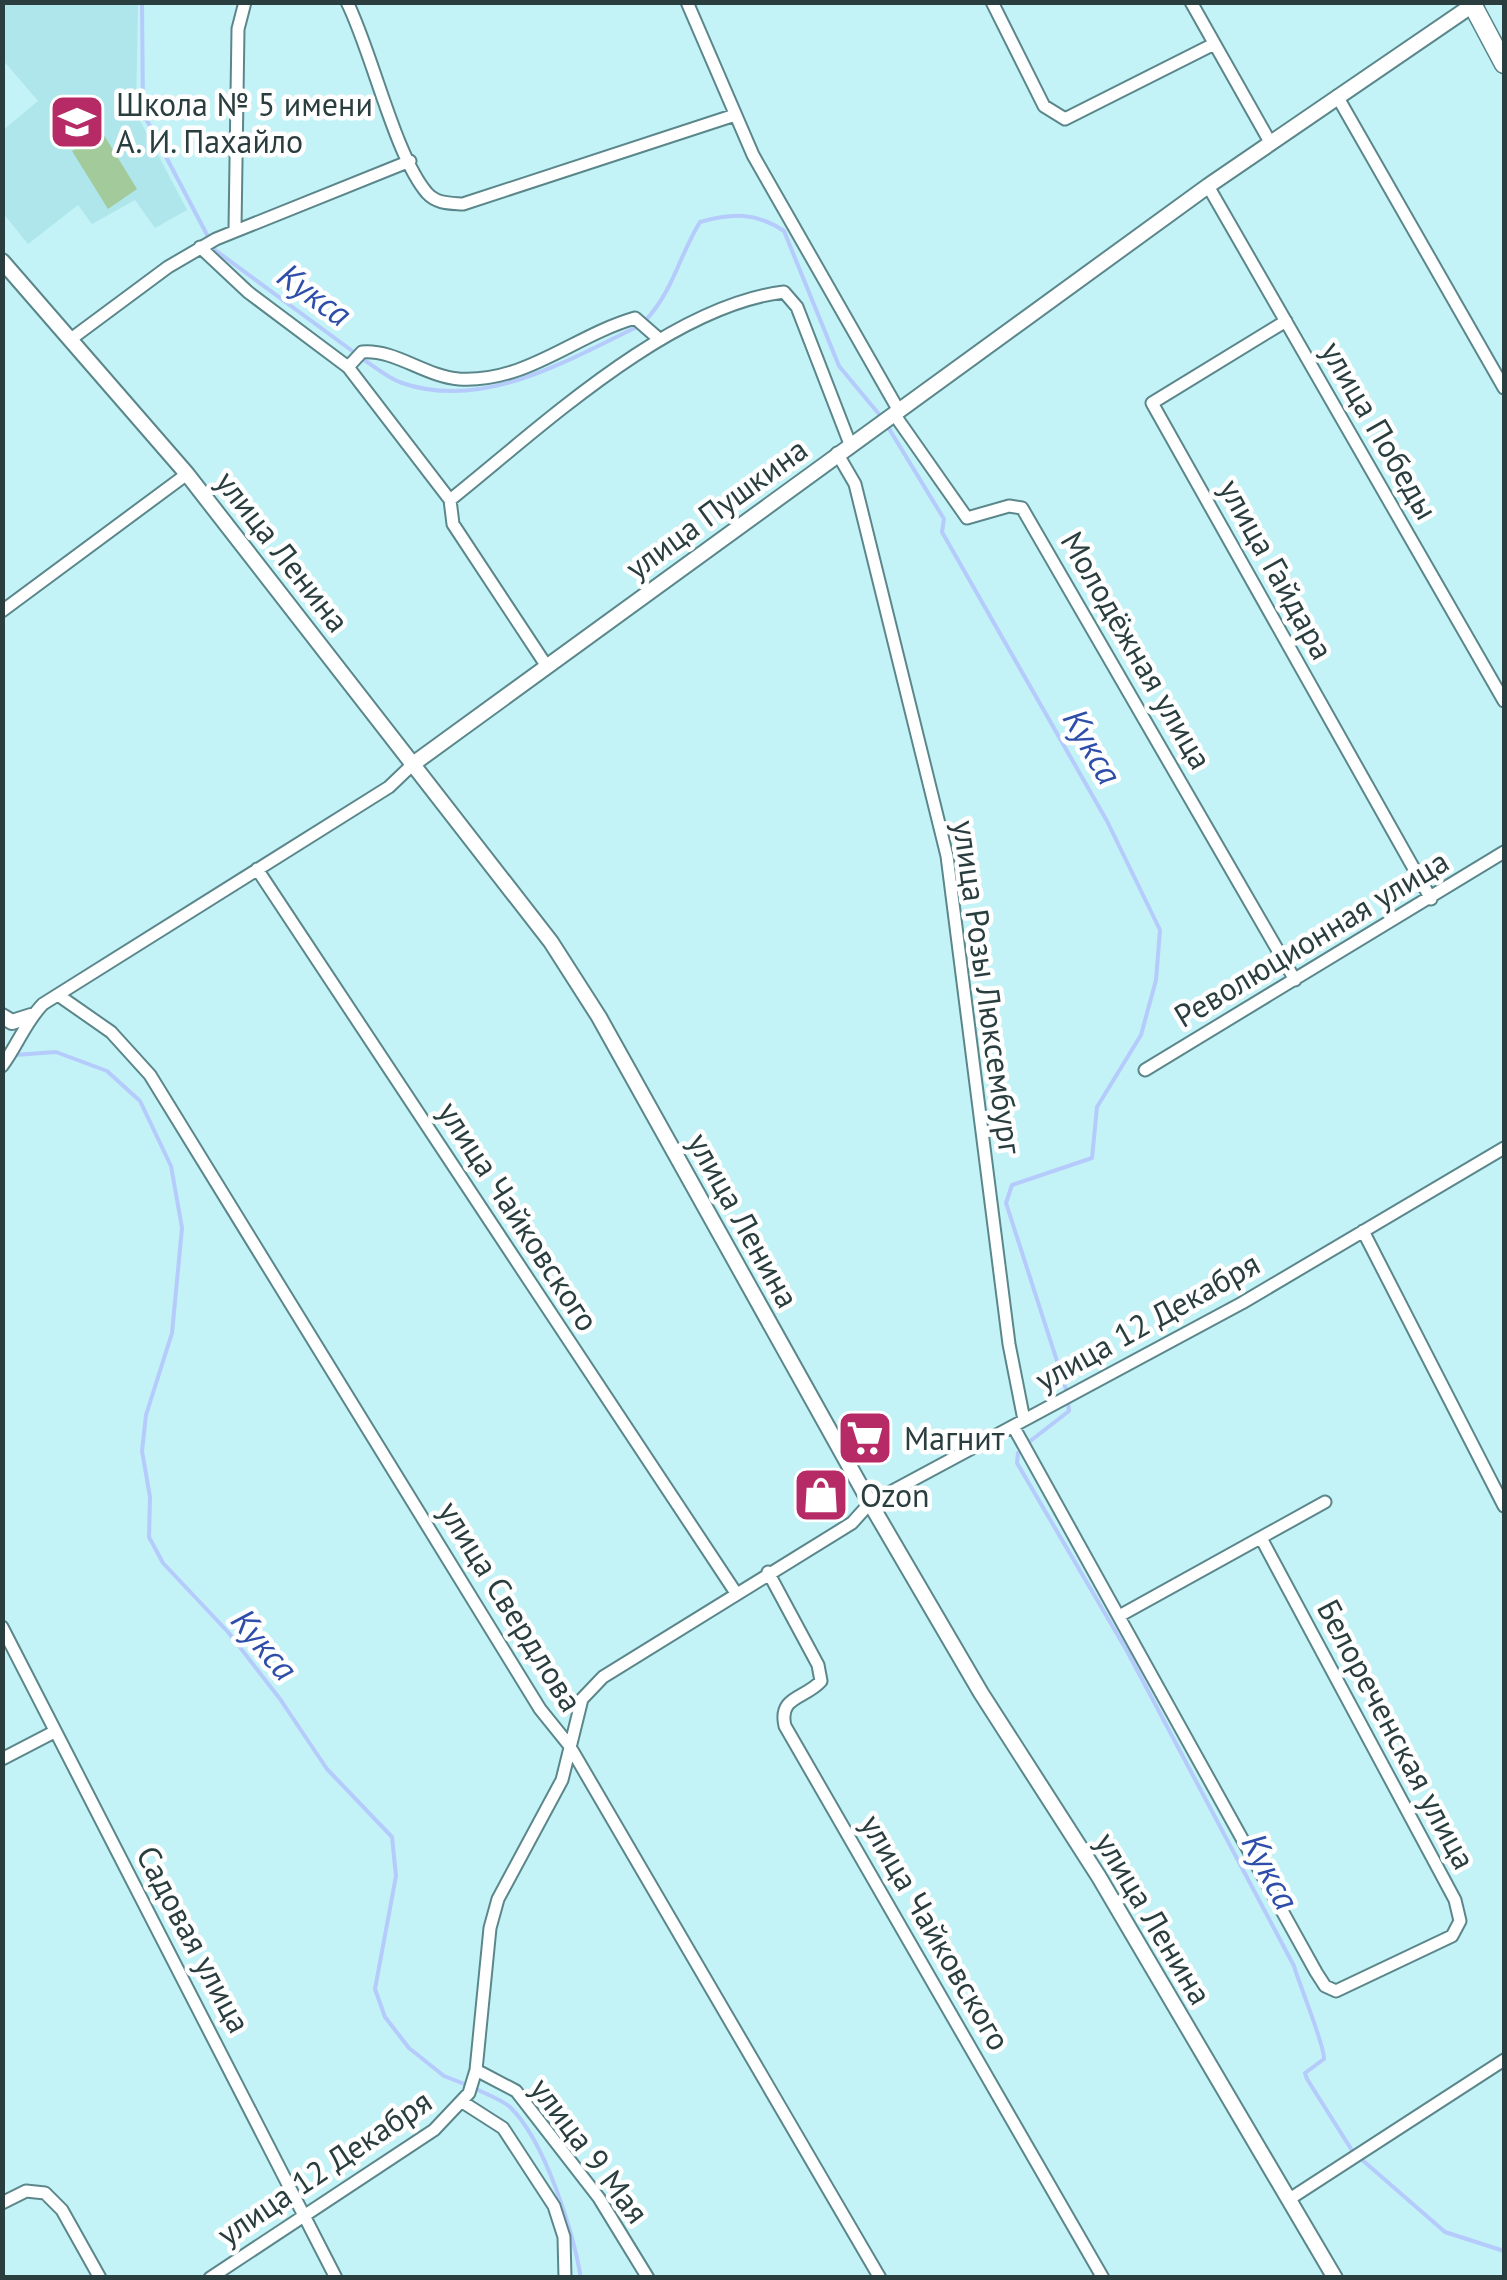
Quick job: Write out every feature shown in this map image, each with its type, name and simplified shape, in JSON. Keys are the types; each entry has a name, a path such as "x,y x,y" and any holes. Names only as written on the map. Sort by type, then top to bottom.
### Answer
{"main road":[{"path":"1473,3 1504,64"}],"street":[{"path":"235,228 238,29 244,2"},
{"path":"348,2 410,161 428,194 441,203 463,204 735,116"},
{"path":"687,2 752,155 889,418"},
{"path":"992,2 1044,106 1052,115 1065,119 1214,44"},
{"path":"1192,2 1270,142"},
{"name":"улица Пушкина","path":"31,1016 58,995 390,786 413,764 546,665 844,449 1270,142 1473,3"},
{"path":"1336,96 1504,388"},
{"path":"71,339 207,243 235,228 410,161"},
{"name":"улица Победы","path":"1208,186 1504,702"},
{"path":"207,243 248,292 355,360 450,500 452,524 546,665"},
{"name":"улица Ленина","path":"2,262 187,474 551,942 599,1016 870,1503 981,1693 1099,1877 1336,2278"},
{"name":"улица Розы Люксембург","path":"659,339 762,294 784,292 797,306 855,484 947,856 1019,1423"},
{"path":"355,360 385,352 407,365 444,376 482,378 515,374 635,318 659,339 623,362 450,500"},
{"name":"улица Гайдара","path":"1286,321 1152,404 1431,899"},
{"name":"Молодёжная улица","path":"889,418 967,518 1008,506 1022,508 1294,980"},
{"path":"2,612 187,474"},
{"name":"Революционная улица","path":"1145,1070 1504,852"},
{"name":"улица Чайковского","path":"257,869 736,1593"},
{"name":"улица Свердлова","path":"58,995 111,1032 150,1075 540,1709 569,1745 880,2278"},
{"path":"2,1016 12,1022 31,1016"},
{"path":"2,1066 22,1039 31,1016"},
{"name":"улица 12 Декабря","path":"210,2278 434,2130 466,2098 475,2074 490,1928 498,1899 562,1780 582,1700 603,1677 852,1523 870,1503 1086,1389 1504,1148"},
{"path":"1363,1231 1504,1506"},
{"name":"Белореченская улица","path":"1019,1423 1324,1986 1336,1991 1452,1936 1460,1921 1456,1900 1261,1538"},
{"path":"1121,1615 1325,1502"},
{"name":"улица Чайковского","path":"768,1572 822,1680 786,1703 782,1712 786,1726 1103,2278"},
{"name":"Садовая улица","path":"2,1627 336,2278"},
{"path":"2,1758 54,1732"},
{"path":"1288,2200 1504,2060"},
{"name":"улица 9 Мая","path":"475,2074 516,2091 599,2198 648,2278"},
{"path":"466,2098 504,2128 554,2206 564,2237 565,2278"},
{"path":"2,2203 26,2191 45,2193 62,2210 100,2278"}],"shaded area":[{"name":"Школа № 5 имени А. И. Пахайло","path":"3,3 138,3 136,113 187,210 155,228 135,200 92,224 78,205 28,244 3,213 2,131 38,101 3,60"}],"green space":[{"path":"102,132 137,189 108,209 72,151"}],"waterway":[{"name":"Кукса","path":"142,2 143,113 215,250 355,353"},
{"name":"Кукса","path":"646,320 663,296 700,222 733,216 764,220 784,231 839,366 883,419"},
{"name":"Кукса","path":"363,359 402,383 463,391 493,387 553,367 637,327"},
{"name":"Кукса","path":"888,427 944,519 942,532 1107,821 1160,930 1156,980 1141,1035 1097,1107 1092,1158 1012,1185 1006,1203 1067,1392"},
{"name":"Кукса","path":"15,1055 56,1052 107,1071 140,1101 171,1166 182,1228 172,1333 146,1415 142,1451 150,1497 149,1537 163,1563 228,1632 280,1699 327,1769 392,1837 396,1876 375,1989 385,2017 409,2048 444,2076 467,2085"},
{"name":"Кукса","path":"1029,1442 1069,1411 1068,1402"},
{"name":"Кукса","path":"1018,1453 1017,1463 1127,1651 1294,1966 1324,2059 1305,2073 1353,2152"},
{"path":"476,2089 510,2107 535,2141 564,2212 581,2278"},
{"name":"Кукса","path":"1360,2158 1445,2232 1504,2251"}],"place":[{"name":"Школа № 5 имени А. И. Пахайло","path":"77,122"},
{"name":"Магнит","path":"865,1438"},
{"name":"Ozon","path":"821,1495"}]}
